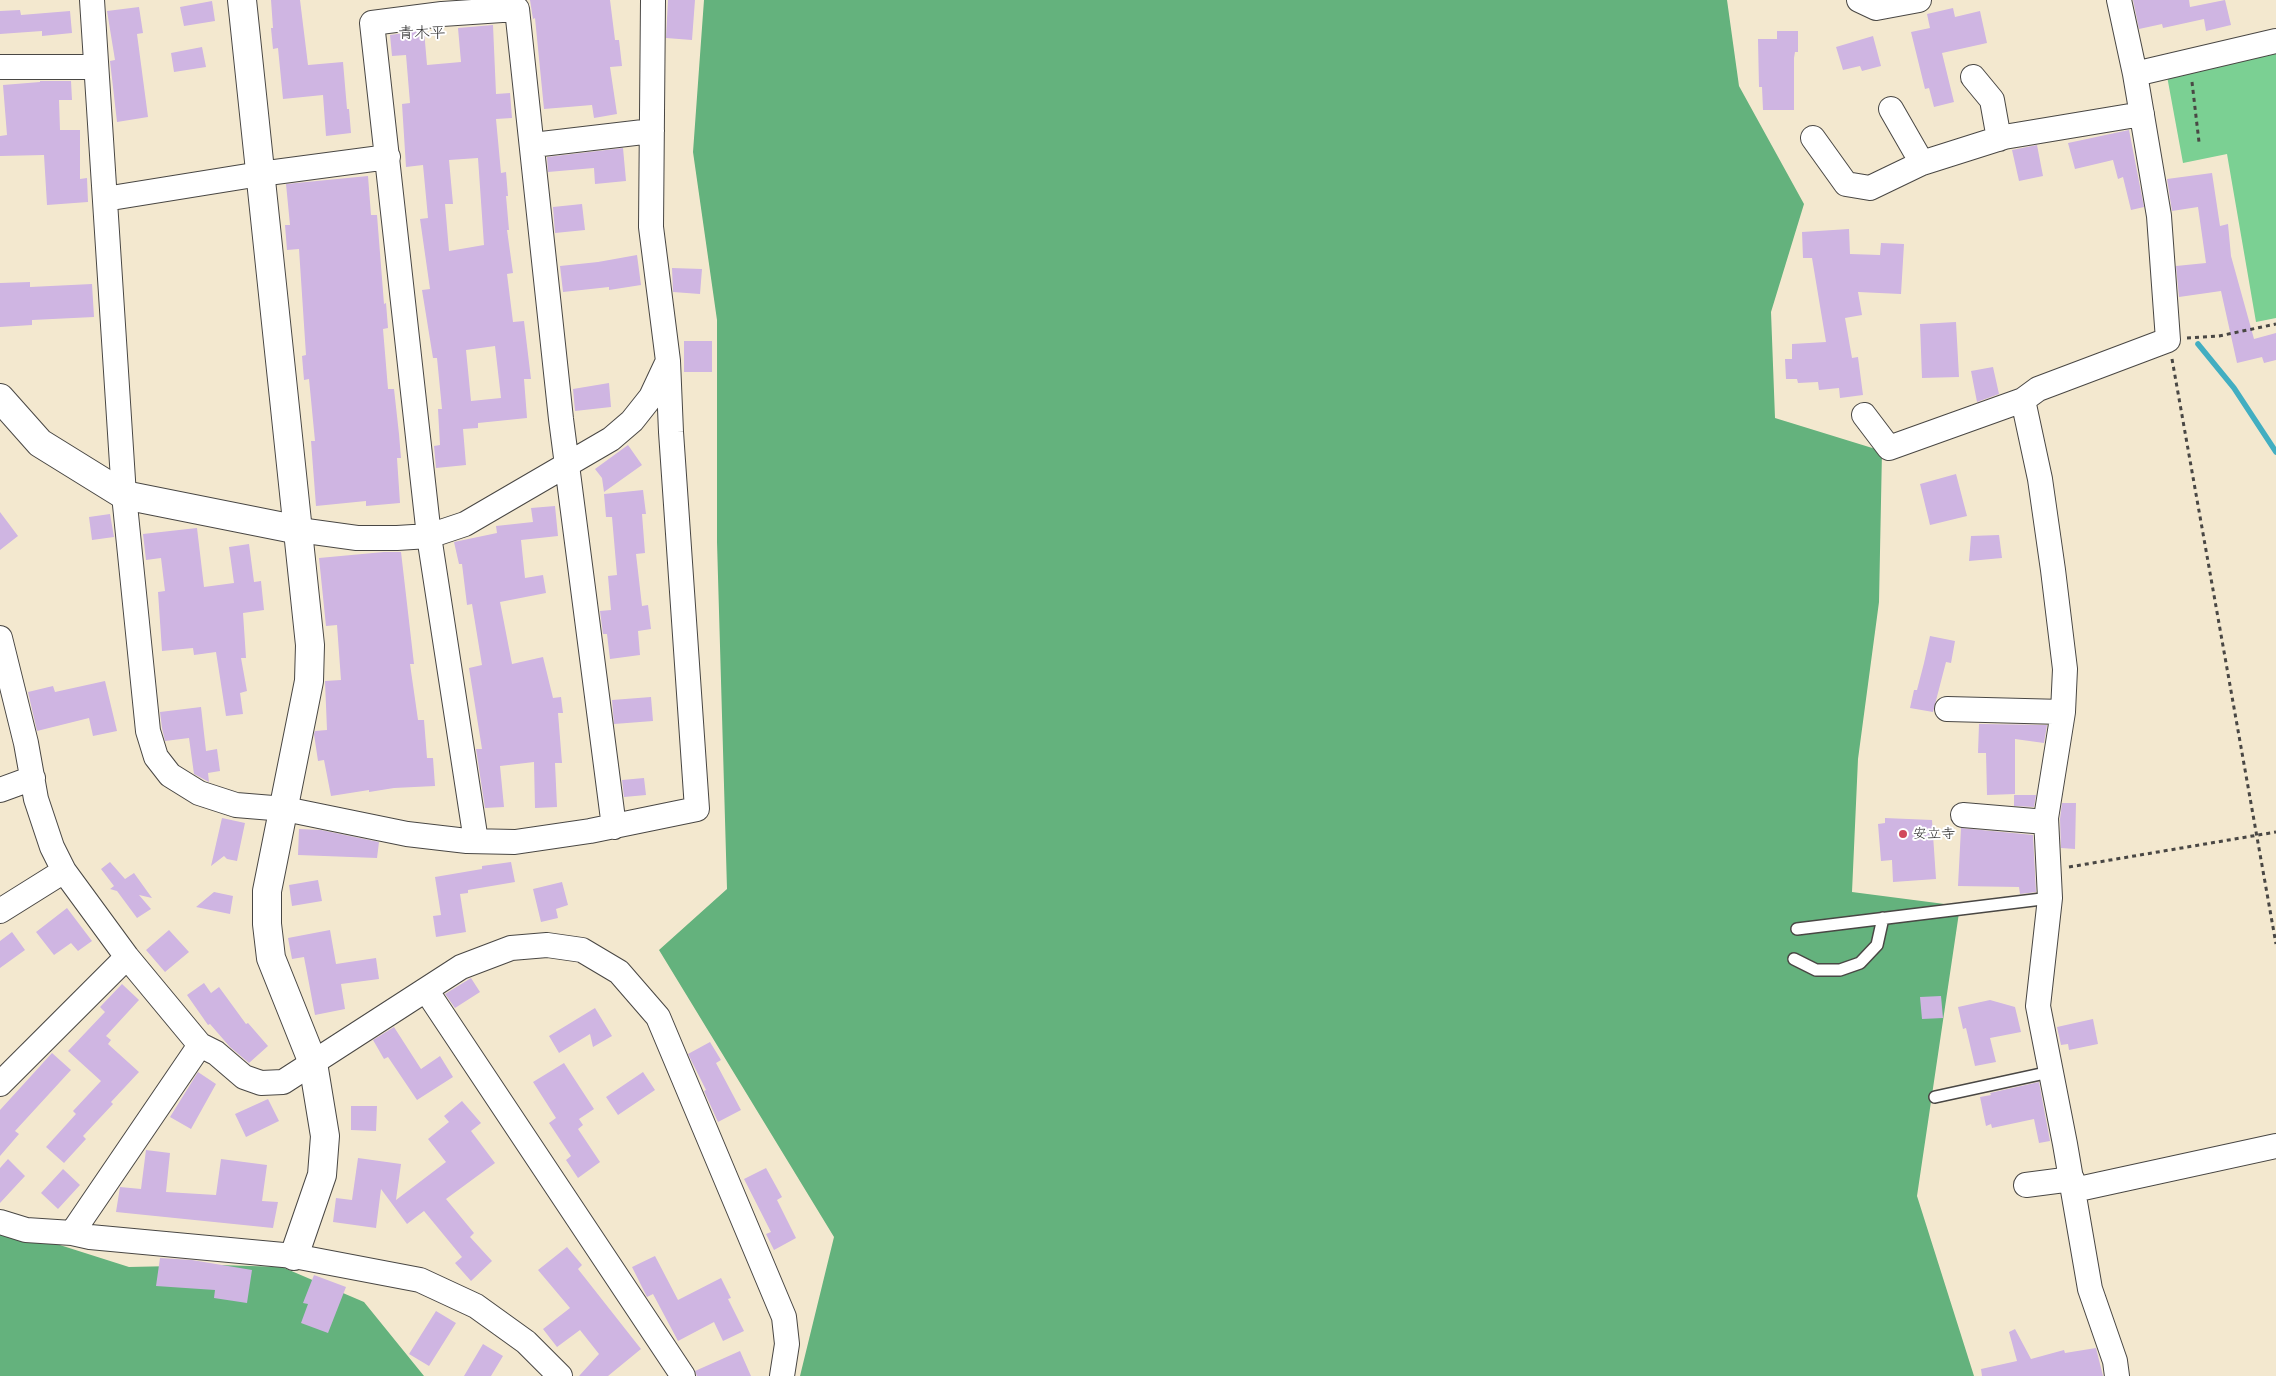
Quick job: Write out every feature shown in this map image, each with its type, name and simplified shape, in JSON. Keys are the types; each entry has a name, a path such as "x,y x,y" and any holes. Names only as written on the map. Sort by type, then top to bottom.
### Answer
{"street":[{"path":"92,0 124,495 148,731 156,757 170,775 199,794 236,805 284,809 407,834 476,841 515,842 614,826 697,809 671,432 668,361 651,227 653,0"},
{"path":"242,0 309,620 309,681 267,891 267,924 272,958 313,1063 325,1136 322,1175 294,1256"},
{"path":"1858,0 1876,8 1919,0"},
{"path":"1864,415 1889,448 2023,400 2038,389 2168,340 2159,216 2135,74 2119,0"},
{"path":"476,841 429,536 372,23 441,7 517,9 567,462 614,826"},
{"path":"2135,74 2276,41"},
{"path":"0,67 96,67"},
{"path":"1973,77 1992,100 1999,138"},
{"path":"1891,109 1922,163"},
{"path":"1812,138 1846,184 1870,188 1922,163 1999,138 2142,114"},
{"path":"532,145 652,131"},
{"path":"105,199 260,174 388,157"},
{"path":"0,398 40,443 124,495 299,530 357,538 429,536 465,524 524,491 567,462 611,439 632,421 651,397 668,361"},
{"path":"2023,400 2040,480 2065,669 2063,712 2046,822 2050,898 2038,1006 2073,1184 2080,1240 2090,1289 2115,1361 2117,1376"},
{"path":"0,638 4,670 33,778 36,799 52,848 64,871 127,957 200,1045 216,1053 244,1076 261,1083 283,1082 461,968 511,948 548,944 582,950 619,972 658,1017 784,1317 787,1344 782,1376"},
{"path":"1947,709 2063,712"},
{"path":"0,790 33,778"},
{"path":"1962,815 2046,822"},
{"path":"0,911 64,871"},
{"path":"0,1084 127,957"},
{"path":"426,990 683,1376"},
{"path":"72,1233 200,1045"},
{"path":"2026,1185 2073,1184 2276,1146"},
{"path":"0,1222 26,1230 294,1256 420,1280 476,1306 526,1342 560,1376"}],"lane":[{"path":"1797,929 2050,898"},
{"path":"1794,959 1816,970 1840,970 1860,963 1877,945 1882,918"},
{"path":"1935,1097 2050,1072"}],"path":[{"path":"2190,61 2199,142"},
{"path":"2276,324 2219,336 2168,340 2276,944"},
{"path":"2049,870 2276,832"}],"green space":[{"path":"704,0 1727,0 1739,86 1804,204 1771,312 1775,418 1882,451 1879,602 1858,759 1852,892 1960,906 1917,1196 1974,1376 800,1376 834,1237 659,950 727,889 717,542 717,320 693,152"},
{"path":"2276,47 2276,318 2256,322 2227,154 2183,163 2167,76"},
{"path":"0,1226 129,1267 219,1265 282,1267 364,1302 424,1376 0,1376"}],"building":[{"path":"271,0 300,0 308,65 343,62 351,133 326,136 323,95 283,99 278,48 273,49"},
{"path":"530,0 610,0 615,40 619,40 622,66 610,67 617,114 594,118 592,105 544,109 535,18 533,19"},
{"path":"668,0 695,0 692,40 666,38"},
{"path":"2133,0 2189,0 2190,7 2225,0 2231,25 2206,31 2204,19 2163,28 2162,24 2139,29"},
{"path":"212,1 215,21 184,26 180,7"},
{"path":"139,7 143,33 137,34 148,117 117,122 110,61 115,60 107,11"},
{"path":"1953,8 1955,17 1980,11 1987,43 1942,53 1954,102 1934,107 1929,88 1925,89 1911,32 1930,28 1927,14"},
{"path":"20,10 21,15 70,11 72,33 42,36 42,31 0,34 0,11"},
{"path":"493,25 496,94 510,93 512,118 496,119 501,173 506,172 508,196 506,196 509,230 507,230 513,273 507,274 513,322 524,321 531,379 524,379 527,418 478,423 478,428 463,429 466,465 436,468 434,446 440,445 438,409 442,409 437,358 433,358 422,290 430,289 420,219 428,218 423,165 406,167 402,104 410,103 406,55 392,56 390,35 424,30 427,65 461,62 458,28","holes":["478,158 484,245 449,251 445,204 453,204 449,160","495,346 501,398 471,401 466,350"]},
{"path":"1777,31 1798,31 1798,52 1795,52 1794,58 1794,110 1763,110 1762,87 1759,87 1758,39 1777,39"},
{"path":"1873,36 1881,66 1862,71 1860,66 1843,70 1836,47"},
{"path":"202,47 206,67 174,72 171,53"},
{"path":"40,81 71,81 72,100 59,100 60,130 80,130 80,179 87,178 88,202 47,205 44,155 0,156 0,136 7,135 3,85"},
{"path":"2129,130 2144,207 2131,210 2123,177 2118,179 2113,160 2075,169 2068,143"},
{"path":"2037,145 2043,176 2019,181 2012,150"},
{"path":"623,148 626,181 595,184 594,168 548,172 547,157"},
{"path":"2212,173 2220,226 2228,224 2231,256 2254,339 2276,333 2276,360 2264,363 2262,357 2237,363 2221,291 2179,297 2176,266 2206,263 2198,207 2172,211 2167,179"},
{"path":"368,176 371,215 377,215 384,304 386,303 388,328 383,329 388,389 394,389 399,434 401,458 397,458 400,503 366,506 366,501 316,506 311,441 315,441 309,379 304,380 302,356 306,355 299,249 287,250 285,225 290,225 286,184"},
{"path":"582,204 585,230 555,233 553,207"},
{"path":"1849,229 1850,254 1880,255 1881,243 1904,244 1901,294 1858,292 1862,315 1845,318 1852,358 1858,357 1863,395 1840,398 1839,388 1819,390 1818,382 1798,383 1797,379 1786,379 1785,359 1792,359 1792,344 1826,342 1812,258 1803,258 1802,232"},
{"path":"637,255 641,285 609,290 609,287 563,292 560,266"},
{"path":"672,268 702,269 700,294 673,292"},
{"path":"30,282 30,287 92,284 94,317 32,320 32,325 0,327 0,283"},
{"path":"1956,322 1959,377 1922,378 1920,324"},
{"path":"684,341 712,341 712,372 684,372"},
{"path":"1993,367 1999,394 1977,402 1971,371"},
{"path":"609,383 611,407 575,411 573,389"},
{"path":"628,445 642,465 604,492 602,478 595,469"},
{"path":"1956,474 1967,516 1930,525 1920,484"},
{"path":"643,490 646,514 642,514 645,553 636,554 642,606 648,605 651,629 638,631 640,655 610,659 607,634 603,634 600,611 611,610 608,576 617,575 612,517 606,517 604,494"},
{"path":"555,506 558,536 521,540 525,578 543,575 546,593 500,602 512,664 543,657 553,698 561,697 563,713 558,713 562,763 555,763 557,807 535,808 534,762 500,766 504,807 485,808 476,749 482,749 469,668 482,665 472,604 467,605 462,564 459,564 454,542 497,533 496,526 533,522 531,508"},
{"path":"0,512 18,536 0,550"},
{"path":"110,514 114,537 92,540 89,517"},
{"path":"197,528 204,587 234,583 229,547 249,544 254,582 261,581 264,610 243,613 246,658 241,658 247,691 240,693 243,714 226,716 216,652 194,655 193,648 162,651 158,592 165,591 161,558 146,560 143,534"},
{"path":"1999,535 2002,558 1969,561 1971,536"},
{"path":"401,552 414,664 410,664 418,720 424,720 427,758 433,758 435,786 394,788 369,792 369,790 331,796 324,760 318,761 314,734 315,731 327,730 325,681 341,680 337,625 326,626 319,558"},
{"path":"1930,636 1955,641 1951,663 1946,662 1933,712 1910,708 1914,690 1917,690"},
{"path":"105,681 117,731 93,736 89,718 37,731 28,692 53,686 55,692"},
{"path":"651,697 653,721 614,724 612,700"},
{"path":"201,707 206,751 217,749 220,771 208,773 209,782 194,774 189,738 165,741 160,712"},
{"path":"1979,724 2047,725 2044,743 2015,739 2015,794 1987,795 1986,753 1978,753"},
{"path":"644,778 646,795 624,797 622,780"},
{"path":"2014,795 2036,795 2034,807 2014,806"},
{"path":"2062,803 2076,803 2075,849 2061,848 2060,819"},
{"path":"222,818 245,823 237,861 227,859 224,856 211,866"},
{"name":"安立寺","path":"1885,818 1932,820 1936,879 1893,882 1892,860 1881,861 1878,824 1885,823"},
{"path":"1961,828 2033,835 2036,892 2020,894 2019,887 1958,886"},
{"path":"299,829 321,830 379,842 377,858 298,855"},
{"path":"110,862 125,879 134,873 152,898 139,895 151,909 137,918 117,891 110,889 114,886 101,869"},
{"path":"511,862 515,882 468,890 468,893 460,894 466,932 436,937 433,916 441,915 435,877 482,869 482,866"},
{"path":"318,880 322,901 292,906 289,885"},
{"path":"562,882 568,905 556,909 558,918 541,922 533,889"},
{"path":"214,892 233,896 230,914 196,907"},
{"path":"67,908 92,941 78,951 71,943 54,955 36,932"},
{"path":"169,930 189,952 165,972 146,950"},
{"path":"330,930 336,964 376,958 379,979 341,984 345,1009 315,1015 304,957 292,959 288,938"},
{"path":"12,932 25,950 0,968 0,941"},
{"path":"471,978 480,992 455,1008 445,994"},
{"path":"204,983 211,993 219,987 246,1024 248,1023 268,1046 249,1063 230,1047 210,1024 208,1025 187,995"},
{"path":"122,984 139,1000 106,1036 111,1040 108,1044 139,1072 111,1102 113,1104 83,1136 86,1139 64,1163 46,1147 76,1114 73,1111 101,1081 68,1051 105,1012 100,1007"},
{"path":"1941,996 1943,1018 1922,1019 1920,997"},
{"path":"1990,1000 2015,1007 2021,1032 1990,1038 1996,1062 1975,1066 1966,1028 1963,1029 1958,1007"},
{"path":"595,1008 612,1036 593,1047 590,1034 559,1053 549,1036"},
{"path":"2093,1019 2098,1044 2069,1050 2068,1044 2061,1045 2057,1027"},
{"path":"394,1027 421,1069 440,1056 453,1077 417,1100 388,1057 384,1059 373,1040"},
{"path":"710,1042 721,1060 716,1063 741,1110 718,1122 704,1091 706,1090 688,1054"},
{"path":"52,1053 71,1070 15,1131 19,1134 0,1156 0,1110"},
{"path":"564,1063 594,1109 579,1119 583,1125 578,1129 600,1162 578,1178 566,1160 571,1156 549,1123 556,1118 533,1082"},
{"path":"198,1072 216,1084 191,1129 170,1117"},
{"path":"643,1072 655,1090 618,1115 606,1097"},
{"path":"2039,1082 2050,1141 2039,1143 2034,1119 1992,1128 1991,1124 1986,1126 1980,1097"},
{"path":"268,1099 279,1121 246,1137 235,1114"},
{"path":"462,1101 481,1123 471,1131 495,1163 446,1199 474,1233 470,1237 492,1261 471,1281 455,1263 462,1257 424,1211 407,1224 381,1189 376,1228 333,1222 336,1198 352,1200 358,1158 401,1164 396,1200 446,1162 428,1139 449,1122 444,1116"},
{"path":"351,1106 377,1106 376,1131 351,1130"},
{"path":"146,1150 170,1153 166,1192 216,1195 221,1159 267,1165 262,1201 278,1202 273,1228 116,1212 120,1187 141,1189"},
{"path":"8,1159 25,1176 0,1203 0,1168"},
{"path":"766,1168 782,1197 777,1200 796,1238 774,1250 766,1234 771,1232 744,1179"},
{"path":"63,1169 80,1185 58,1209 41,1193"},
{"path":"567,1247 582,1265 578,1269 641,1349 608,1376 579,1376 599,1354 580,1330 557,1347 543,1329 570,1308 538,1270"},
{"path":"655,1256 678,1300 721,1278 731,1298 728,1299 744,1331 723,1341 714,1322 678,1341 653,1294 647,1297 632,1267"},
{"path":"160,1258 192,1260 252,1270 247,1303 214,1298 215,1290 156,1286"},
{"path":"314,1275 346,1287 328,1333 301,1323 308,1304 303,1303"},
{"path":"436,1311 456,1323 429,1366 409,1354"},
{"path":"2015,1329 2031,1359 2064,1350 2065,1353 2096,1348 2103,1376 1982,1376 1981,1369 2017,1361 2009,1332"},
{"path":"483,1344 503,1356 491,1376 464,1376"},
{"path":"740,1351 751,1376 697,1376 695,1371"}],"waterway":[{"path":"2198,344 2234,388 2276,452"}],"place":[{"name":"安立寺","path":"1903,834"}],"district":[{"name":"青木平","path":"422,33"}]}
